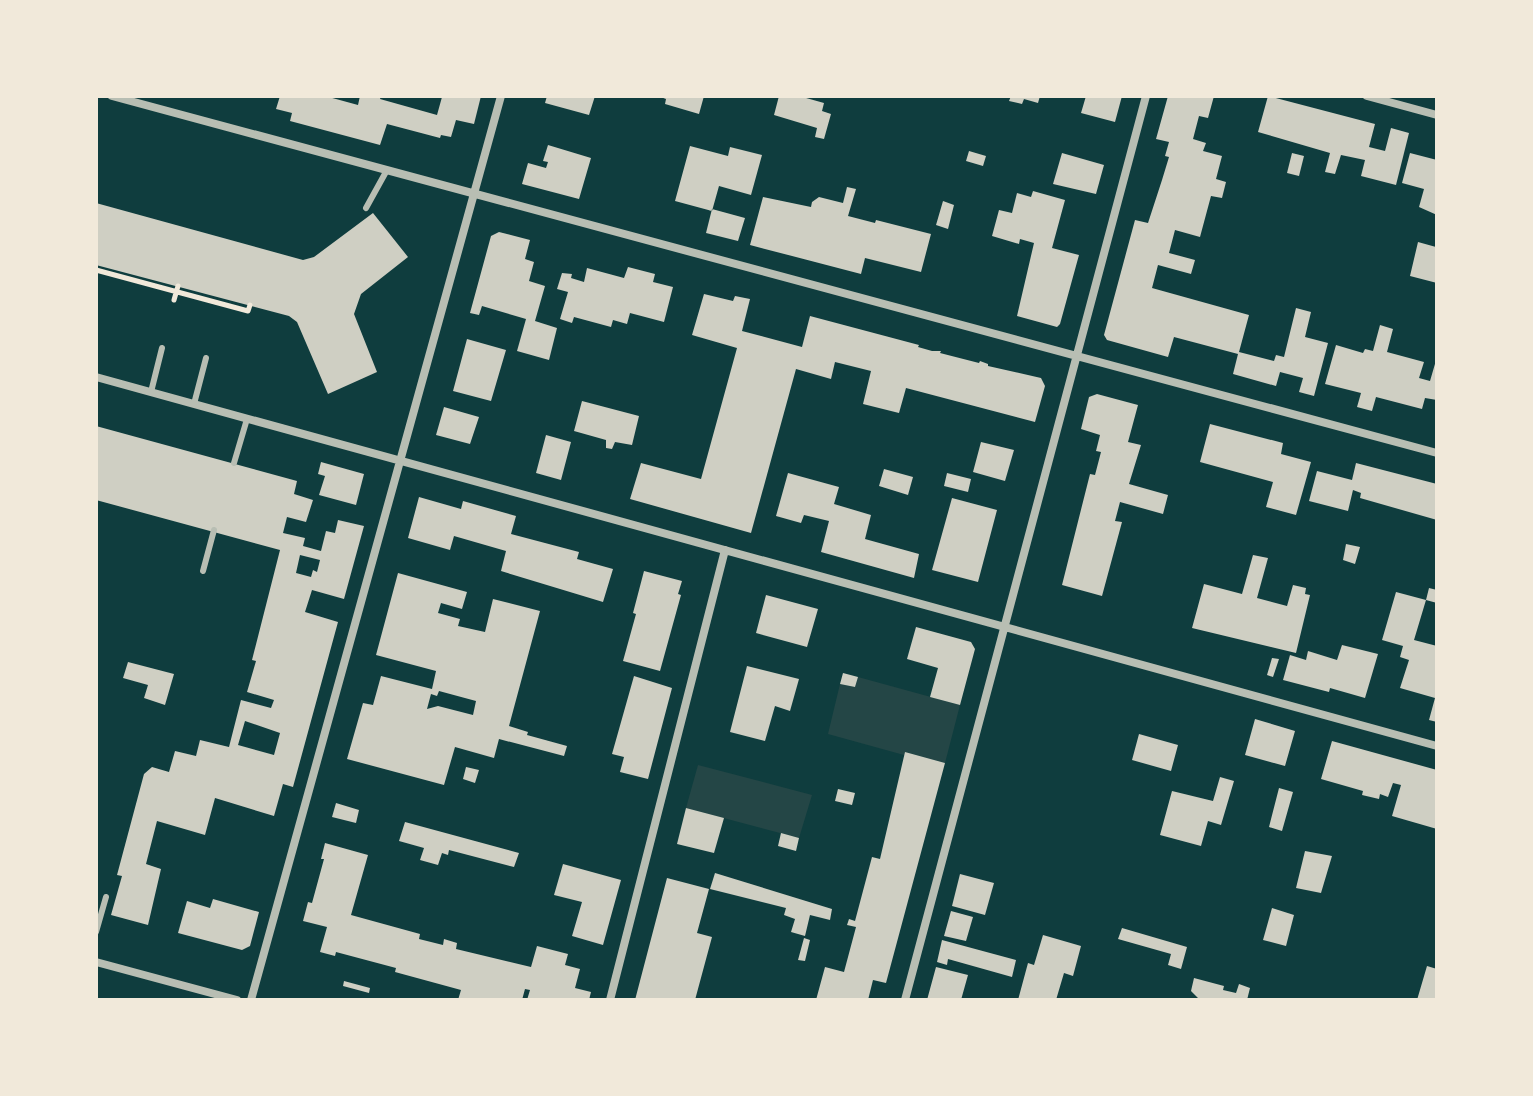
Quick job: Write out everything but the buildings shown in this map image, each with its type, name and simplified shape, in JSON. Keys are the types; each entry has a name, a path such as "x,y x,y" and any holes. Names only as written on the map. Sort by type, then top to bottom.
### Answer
{"street":[{"path":"112,96 1437,453"},
{"path":"251,1000 501,96"},
{"path":"905,1000 1146,96"},
{"path":"1367,96 1437,115"},
{"path":"96,377 1437,746"},
{"path":"610,1000 725,550"},
{"path":"96,962 237,1000"}],"lane":[{"path":"366,208 387,170"},
{"path":"151,392 162,348"},
{"path":"194,404 206,358"},
{"path":"234,463 247,419"},
{"path":"203,571 214,530"},
{"path":"96,932 106,897"}],"path":[{"path":"96,270 178,289 248,311 250,305"},
{"path":"174,300 178,289"}],"shaded area":[{"path":"858,677 960,705 945,763 828,734 840,684 855,687"},
{"path":"698,765 812,795 799,838 686,808"}]}
